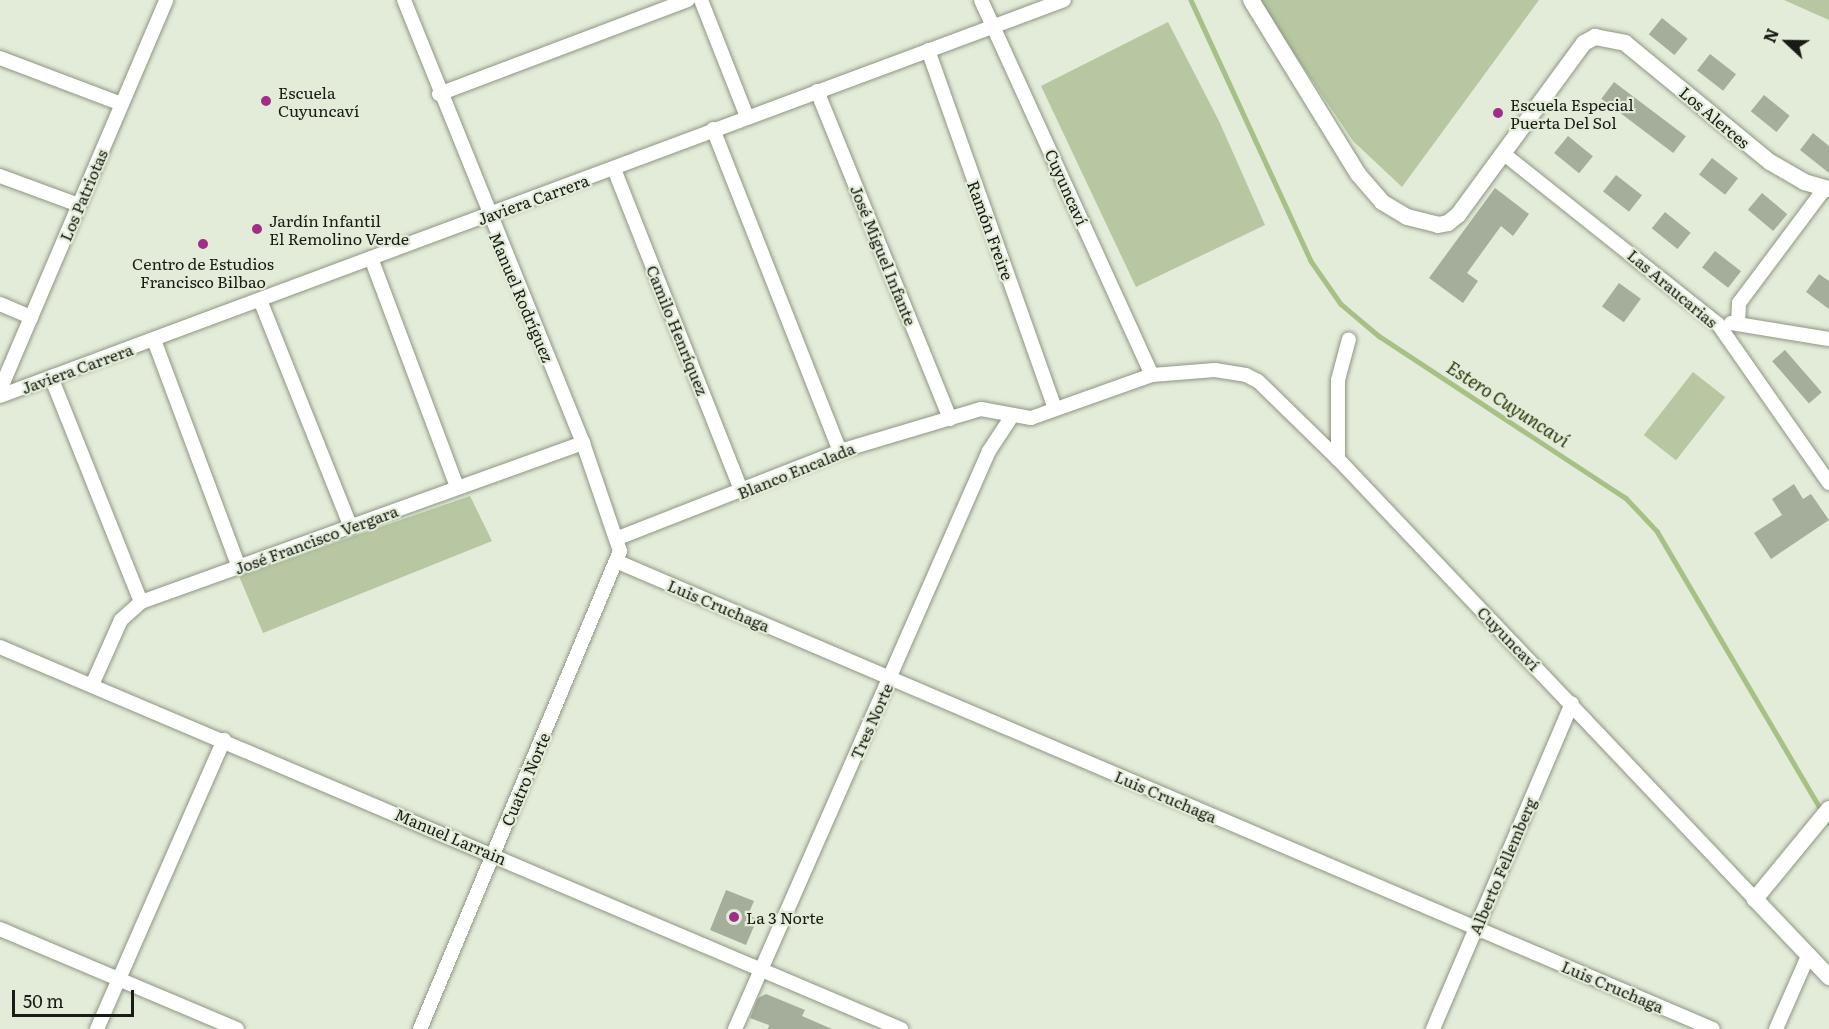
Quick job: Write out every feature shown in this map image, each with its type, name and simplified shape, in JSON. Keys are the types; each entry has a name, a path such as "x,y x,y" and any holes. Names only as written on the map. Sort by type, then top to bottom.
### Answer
{"street":[{"name":"Manuel Rodríguez","path":"406,0 439,94 583,443 618,538 618,562"},
{"path":"439,94 688,0"},
{"path":"701,0 747,117"},
{"name":"Cuyuncaví","path":"981,0 1152,375"},
{"name":"Javiera Carrera","path":"0,396 1065,0"},
{"path":"1251,0 1358,174 1382,202 1407,217 1438,225 1448,223 1458,215 1504,154"},
{"name":"Los Patriotas","path":"0,390 164,1"},
{"name":"Los Alerces","path":"1504,154 1584,43 1606,37 1626,43 1770,162 1804,182 1827,189"},
{"name":"Ramón Freire","path":"928,50 1055,409"},
{"path":"0,58 122,104"},
{"name":"José Miguel Infante","path":"817,91 950,419"},
{"path":"714,129 840,451"},
{"name":"Las Araucarias","path":"1504,154 1718,324 1829,483"},
{"name":"Camilo Henríquez","path":"614,169 742,492"},
{"path":"0,176 79,205"},
{"path":"1738,323 1739,303 1827,189"},
{"path":"371,258 457,488"},
{"path":"260,300 351,527"},
{"path":"0,304 31,317"},
{"path":"1718,324 1738,323 1827,340"},
{"path":"1338,459 1338,380 1349,339"},
{"path":"154,340 239,567"},
{"name":"Cuyuncaví","path":"1012,416 1031,418 1152,375 1215,370 1246,375 1258,381 1338,459 1572,703 1829,977"},
{"path":"51,377 141,602"},
{"name":"Blanco Encalada","path":"618,538 742,492 840,451 981,409 1012,416"},
{"name":"Tres Norte","path":"735,1029 988,451 1012,416"},
{"name":"José Francisco Vergara","path":"92,685 121,620 141,602 583,443"},
{"name":"Luis Cruchaga","path":"618,562 1713,1029"},
{"name":"Cuatro Norte","path":"420,1029 618,562"},
{"name":"Manuel Larrain","path":"0,647 493,854 901,1029"},
{"name":"Alberto Fellemberg","path":"1433,1029 1572,703"},
{"path":"97,1029 224,740"},
{"path":"1755,899 1829,809"},
{"path":"0,929 237,1029"},
{"path":"1776,1029 1808,956"}],"green space":[{"path":"1258,0 1539,0 1402,187 1353,141"},
{"path":"1784,0 1829,0 1829,20"},
{"path":"1168,22 1219,121 1265,225 1136,287 1041,86"},
{"path":"1693,372 1725,397 1676,460 1644,435"},
{"path":"470,496 492,541 263,633 239,576"}],"building":[{"path":"1662,18 1688,39 1674,55 1649,34"},
{"path":"1710,54 1736,74 1723,91 1697,71"},
{"path":"1614,82 1686,136 1673,153 1601,99"},
{"path":"1764,95 1790,116 1776,132 1751,111"},
{"path":"1813,133 1829,146 1829,173 1800,150"},
{"path":"1568,136 1593,156 1579,173 1554,153"},
{"path":"1712,158 1738,178 1725,195 1699,175"},
{"path":"1616,175 1642,195 1629,212 1603,192"},
{"path":"1495,188 1529,214 1513,236 1501,226 1467,273 1478,281 1463,303 1429,278"},
{"path":"1762,193 1787,214 1773,231 1748,210"},
{"path":"1665,212 1691,233 1677,249 1652,228"},
{"path":"1715,251 1741,271 1728,288 1702,268"},
{"path":"1819,274 1829,281 1829,309 1806,292"},
{"path":"1619,283 1641,299 1624,322 1602,306"},
{"path":"1785,350 1822,392 1809,403 1772,361"},
{"path":"1794,484 1803,499 1811,494 1829,520 1771,559 1754,533 1782,515 1772,499"},
{"name":"La 3 Norte","path":"726,890 754,901 748,915 757,919 746,945 710,930"},
{"path":"766,994 805,1010 802,1016 832,1029 768,1029 769,1025 750,1018 758,998"}],"waterway":[{"name":"Estero Cuyuncaví","path":"1191,0 1311,261 1341,304 1379,336 1626,498 1657,531 1829,823"}],"place":[{"name":"Escuela Cuyuncaví","path":"266,101"},
{"name":"Escuela Especial Puerta Del Sol","path":"1498,113"},
{"name":"Jardín Infantil El Remolino Verde","path":"257,229"},
{"name":"Centro de Estudios Francisco Bilbao","path":"203,244"},
{"name":"La 3 Norte","path":"734,917"}]}
